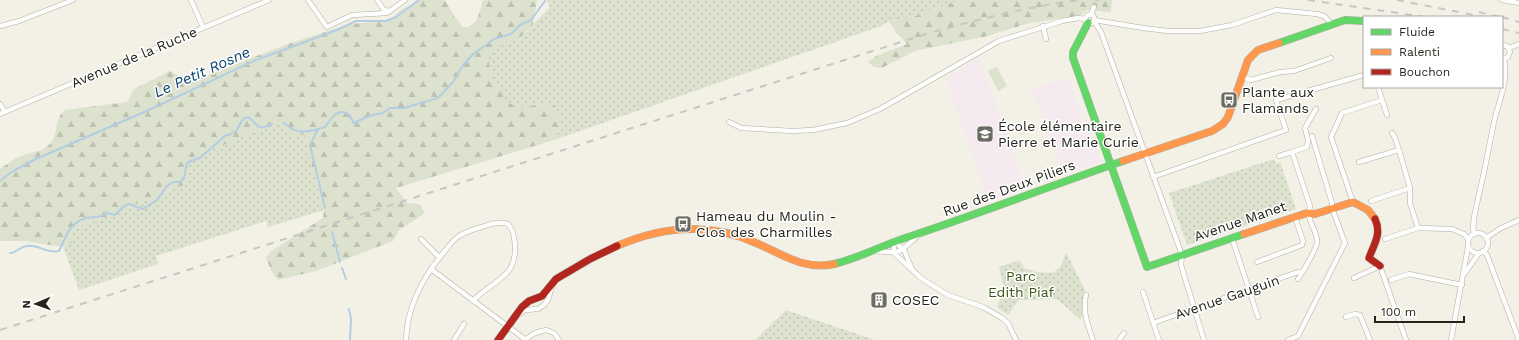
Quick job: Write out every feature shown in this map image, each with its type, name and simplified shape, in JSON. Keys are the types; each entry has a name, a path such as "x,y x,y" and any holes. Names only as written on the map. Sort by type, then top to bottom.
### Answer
{"street":[{"path":"0,26 19,22 73,0"},
{"path":"191,0 203,27"},
{"name":"Avenue de la Ruche","path":"2,113 269,0"},
{"path":"308,0 327,27 352,14 387,13 404,0"},
{"path":"377,0 384,10 390,11"},
{"path":"1502,0 1519,3"},
{"path":"1094,7 1091,14 1088,14 1090,21 1100,32 1182,255 1181,264 1204,340"},
{"path":"729,122 741,128 792,132 813,130 847,123 880,109 985,48 1009,37 1070,19 1078,18 1090,21 1168,31 1200,31 1218,28 1252,19 1265,13 1282,10 1324,16 1332,24"},
{"path":"1091,14 1093,15 1073,52 1073,58 1112,165"},
{"name":"Rue des Deux Piliers","path":"498,340 525,303 543,295 551,283 556,279 592,257 656,233 684,228 708,229 733,234 758,243 797,262 815,267 834,265 874,251 885,244 1212,131 1223,124 1228,117 1248,60 1258,50 1345,20 1363,21"},
{"path":"1043,26 1046,39"},
{"path":"1509,48 1519,44"},
{"path":"1474,234 1473,229 1477,206 1494,121 1506,79 1506,67 1503,59 1508,57 1510,54 1509,48 1506,45 1503,45"},
{"path":"1242,77 1251,80 1280,72 1294,70 1331,58"},
{"path":"1153,177 1286,130 1276,100 1363,75"},
{"path":"1378,88 1387,116"},
{"path":"1382,100 1342,113 1331,137 1353,202 1366,209 1374,217 1378,227 1378,235 1368,258 1380,266 1406,340"},
{"path":"0,104 2,113"},
{"path":"1279,156 1307,147 1308,140 1305,128 1316,109"},
{"path":"1392,133 1399,150 1410,188 1410,203 1418,228"},
{"path":"1288,340 1298,336 1345,242 1332,208 1332,203 1312,136"},
{"path":"1359,162 1399,150"},
{"name":"Avenue Gauguin","path":"1292,152 1310,206 1308,213 1317,243 1298,280"},
{"name":"Avenue Manet","path":"1112,165 1147,267 1295,217 1308,213 1315,214 1353,202"},
{"path":"1371,201 1410,188"},
{"path":"1258,262 1302,245 1303,241 1295,217"},
{"path":"1486,238 1501,228 1519,220"},
{"path":"406,340 409,316 415,300 430,269 440,257 459,236 472,230 500,223 508,224 514,235 515,249 512,267 506,275 477,296 473,301"},
{"path":"1384,239 1418,228 1452,229 1464,234 1468,239 1464,275 1451,340"},
{"name":"Rue des Deux Piliers","path":"874,251 894,253 904,250 911,241 923,232"},
{"path":"1464,275 1487,244 1486,238 1481,233 1474,234 1468,239"},
{"path":"1232,238 1258,317"},
{"path":"420,239 440,257"},
{"path":"894,241 904,250 913,271"},
{"path":"894,241 894,253 913,271 935,288 948,295 970,302 997,314 1008,324 1016,340"},
{"path":"1468,247 1473,252 1481,252 1487,255 1519,340"},
{"path":"1354,278 1380,266"},
{"path":"430,269 526,340 542,330 554,333 559,340"},
{"name":"Avenue Gauguin","path":"1153,323 1298,272 1301,273"},
{"path":"1391,280 1409,274 1462,285"},
{"path":"1143,292 1159,340"},
{"path":"1086,295 1084,303 1087,322 1093,340"},
{"path":"1346,318 1355,314 1360,315 1370,340"},
{"path":"454,340 464,324"},
{"path":"1120,340 1124,333"}],"shaded area":[{"name":"École élémentaire Pierre et Marie Curie","path":"979,58 1026,189 988,201 946,78"},
{"path":"1068,78 1083,121 1101,162 1064,175 1031,89"}],"green space":[{"path":"421,0 445,0 463,27 469,27 477,20 483,0 537,0 533,24 520,38 505,43 493,79 507,101 517,107 545,104 556,106 562,125 554,140 396,188 407,203 419,204 425,213 399,230 393,241 316,271 278,280 273,274 266,258 270,252 323,218 324,210 303,134 288,137 279,123 270,127 186,184 69,232 73,242 63,247 25,241 0,241 0,169 25,154 40,150 50,144 53,140 57,122 65,110 127,102 134,89 170,71 190,82 285,45 349,24 387,21 395,16 399,11"},
{"path":"546,0 959,0 912,17 889,21 881,26 554,140 562,125 556,106 545,104 517,107 506,101 493,79 489,68 489,57 495,50 505,43 520,38 550,7"},
{"path":"959,0 1112,0 1111,12 1087,10 1081,15 1026,24 987,36 915,51 882,68 874,67 868,62 876,56 907,44 896,32 889,21 912,17"},
{"path":"997,67 1007,86 998,91 988,71"},
{"path":"281,122 288,137 303,133 324,210 268,227 266,221 156,256 158,264 79,290 63,247 73,242 69,232 186,184 189,159"},
{"path":"1274,159 1276,164 1280,162 1296,209 1187,245 1169,193"},
{"name":"Parc Edith Piaf","path":"1066,252 1085,290 1081,320 1057,299 1019,300 1008,315 997,307 1004,289 999,267 1020,260 1024,268 1036,272 1053,273 1061,266"},
{"path":"786,310 875,340 755,340"}],"waterway":[{"name":"Le Petit Rosne","path":"0,181 13,171 36,159 151,109 256,60 337,30 356,21 386,21 396,17 419,0"},
{"name":"Le Petit Rosne","path":"283,123 292,129 308,131 325,127 335,115 341,112 349,115 354,123 369,116 383,113 390,108 404,108 438,98 453,82 462,67 472,55 494,39 511,34 520,25 531,20 545,1"},
{"name":"Le Petit Rosne","path":"10,253 25,246 35,246 55,252 59,251 69,231 80,220 99,217 107,213 115,215 124,206 129,204 143,209 157,200 167,186 173,182 180,182 184,178 187,163 200,158 225,136 236,131 243,119 248,117 260,127 272,124"},
{"path":"318,129 310,145 325,208"},
{"path":"332,232 340,262"},
{"path":"342,268 346,279"},
{"path":"349,309 351,319 350,340"}],"tunnel":[{"path":"1094,7 1097,0"}],"railway":[{"path":"0,330 926,34 1002,14 1079,0"},
{"path":"1308,0 1419,16"},
{"path":"1397,0 1479,16"},
{"path":"1479,12 1496,16"},
{"path":"1503,17 1519,22"},
{"path":"1503,29 1519,33"}],"traffic: fast":[{"path":"1279,43 1345,20 1363,21"},
{"path":"1088,23 1073,52 1073,58 1147,267 1244,234"},
{"path":"834,264 852,259 896,241 1123,161"}],"traffic: slow":[{"path":"1123,161 1212,131 1223,124 1228,117 1248,60 1258,50 1279,43"},
{"path":"1244,234 1307,213 1315,214 1353,202 1368,210 1375,219"},
{"path":"617,246 652,234 686,229 704,229 739,236 803,263 823,266 834,264"}],"traffic: jam":[{"path":"1375,219 1378,229 1375,243 1369,258 1380,266"},
{"path":"498,340 522,307 529,301 542,296 556,279 590,259 617,246"}],"place":[{"name":"Plante aux Flamands","path":"1229,100"},
{"name":"École élémentaire Pierre et Marie Curie","path":"985,134"},
{"name":"Hameau du Moulin - Clos des Charmilles","path":"683,224"},
{"name":"COSEC","path":"879,300"}]}
